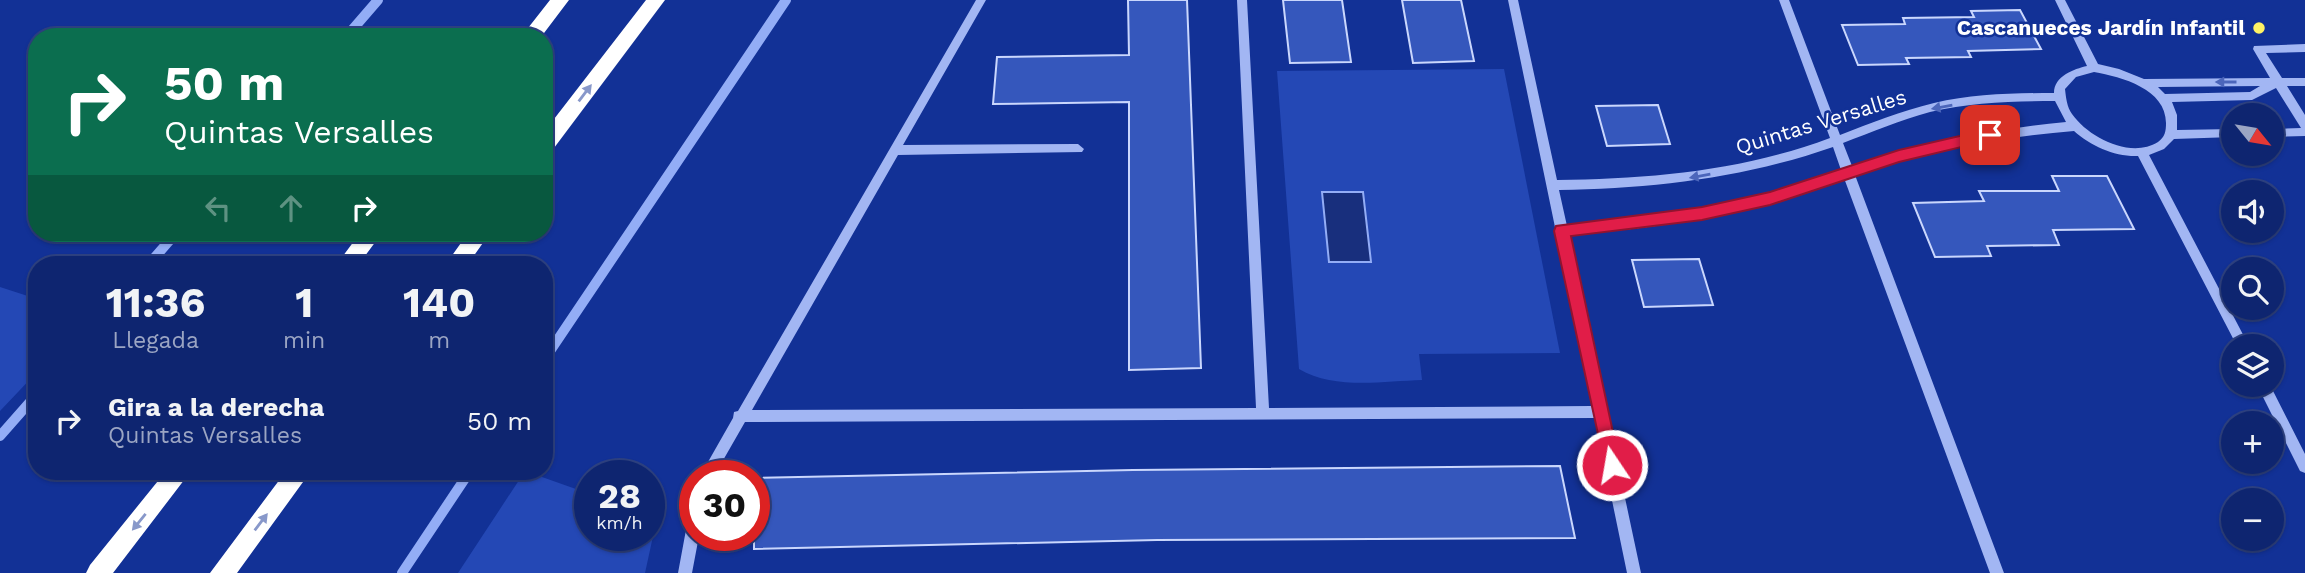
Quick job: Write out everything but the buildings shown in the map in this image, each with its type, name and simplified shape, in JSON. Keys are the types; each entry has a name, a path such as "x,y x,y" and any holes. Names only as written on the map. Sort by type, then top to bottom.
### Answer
{"highway":[{"path":"537,28 560,0"},
{"path":"553,135 656,0"},
{"path":"353,256 365,242"},
{"path":"462,256 473,242"},
{"path":"98,573 173,480"},
{"path":"222,573 293,480"}],"street":[{"path":"716,460 981,0"},
{"path":"1242,0 1263,413"},
{"path":"1513,0 1634,573"},
{"path":"1784,0 1997,573"},
{"path":"2060,0 2094,68"},
{"path":"2305,48 2258,48 2305,125"},
{"path":"2094,68 2119,72 2143,83 2161,98 2170,111 2173,124 2171,135 2160,146 2141,151 2106,145 2075,126 2067,117 2058,97 2059,88 2071,74 2094,68"},
{"path":"2161,98 2252,96 2277,82"},
{"path":"2143,83 2305,82"},
{"name":"Quintas Versalles","path":"1553,185 1598,185 1687,178 1753,166 1933,108 1991,99 2058,97"},
{"path":"1562,231 1702,214 1770,198 1945,144 1990,135 2075,126"},
{"path":"2284,133 2305,132"},
{"path":"2171,135 2221,133"},
{"path":"895,150 1078,149"},
{"path":"2141,151 2237,334"},
{"path":"2269,397 2305,467"},
{"path":"739,416 1600,412"},
{"path":"685,573 689,551"}],"shaded area":[{"path":"1504,69 1560,353 1419,354 1422,380 1343,382 1313,376 1299,369 1277,71"},
{"path":"1322,192 1363,192 1371,262 1329,262"},
{"path":"0,287 28,296 28,381 0,411"},
{"path":"519,480 550,480 574,488 574,551 650,551 645,573 458,573"}],"waterway":[{"path":"354,28 378,0"},
{"path":"553,347 786,0"},
{"path":"156,256 168,242"},
{"path":"0,436 28,404"},
{"path":"402,573 464,480"}],"place":[{"name":"Cascanueces Jardín Infantil","path":"2259,28"}],"route":[{"path":"1612,465 1562,231 1702,214 1770,198 1899,156 1990,135"}]}
